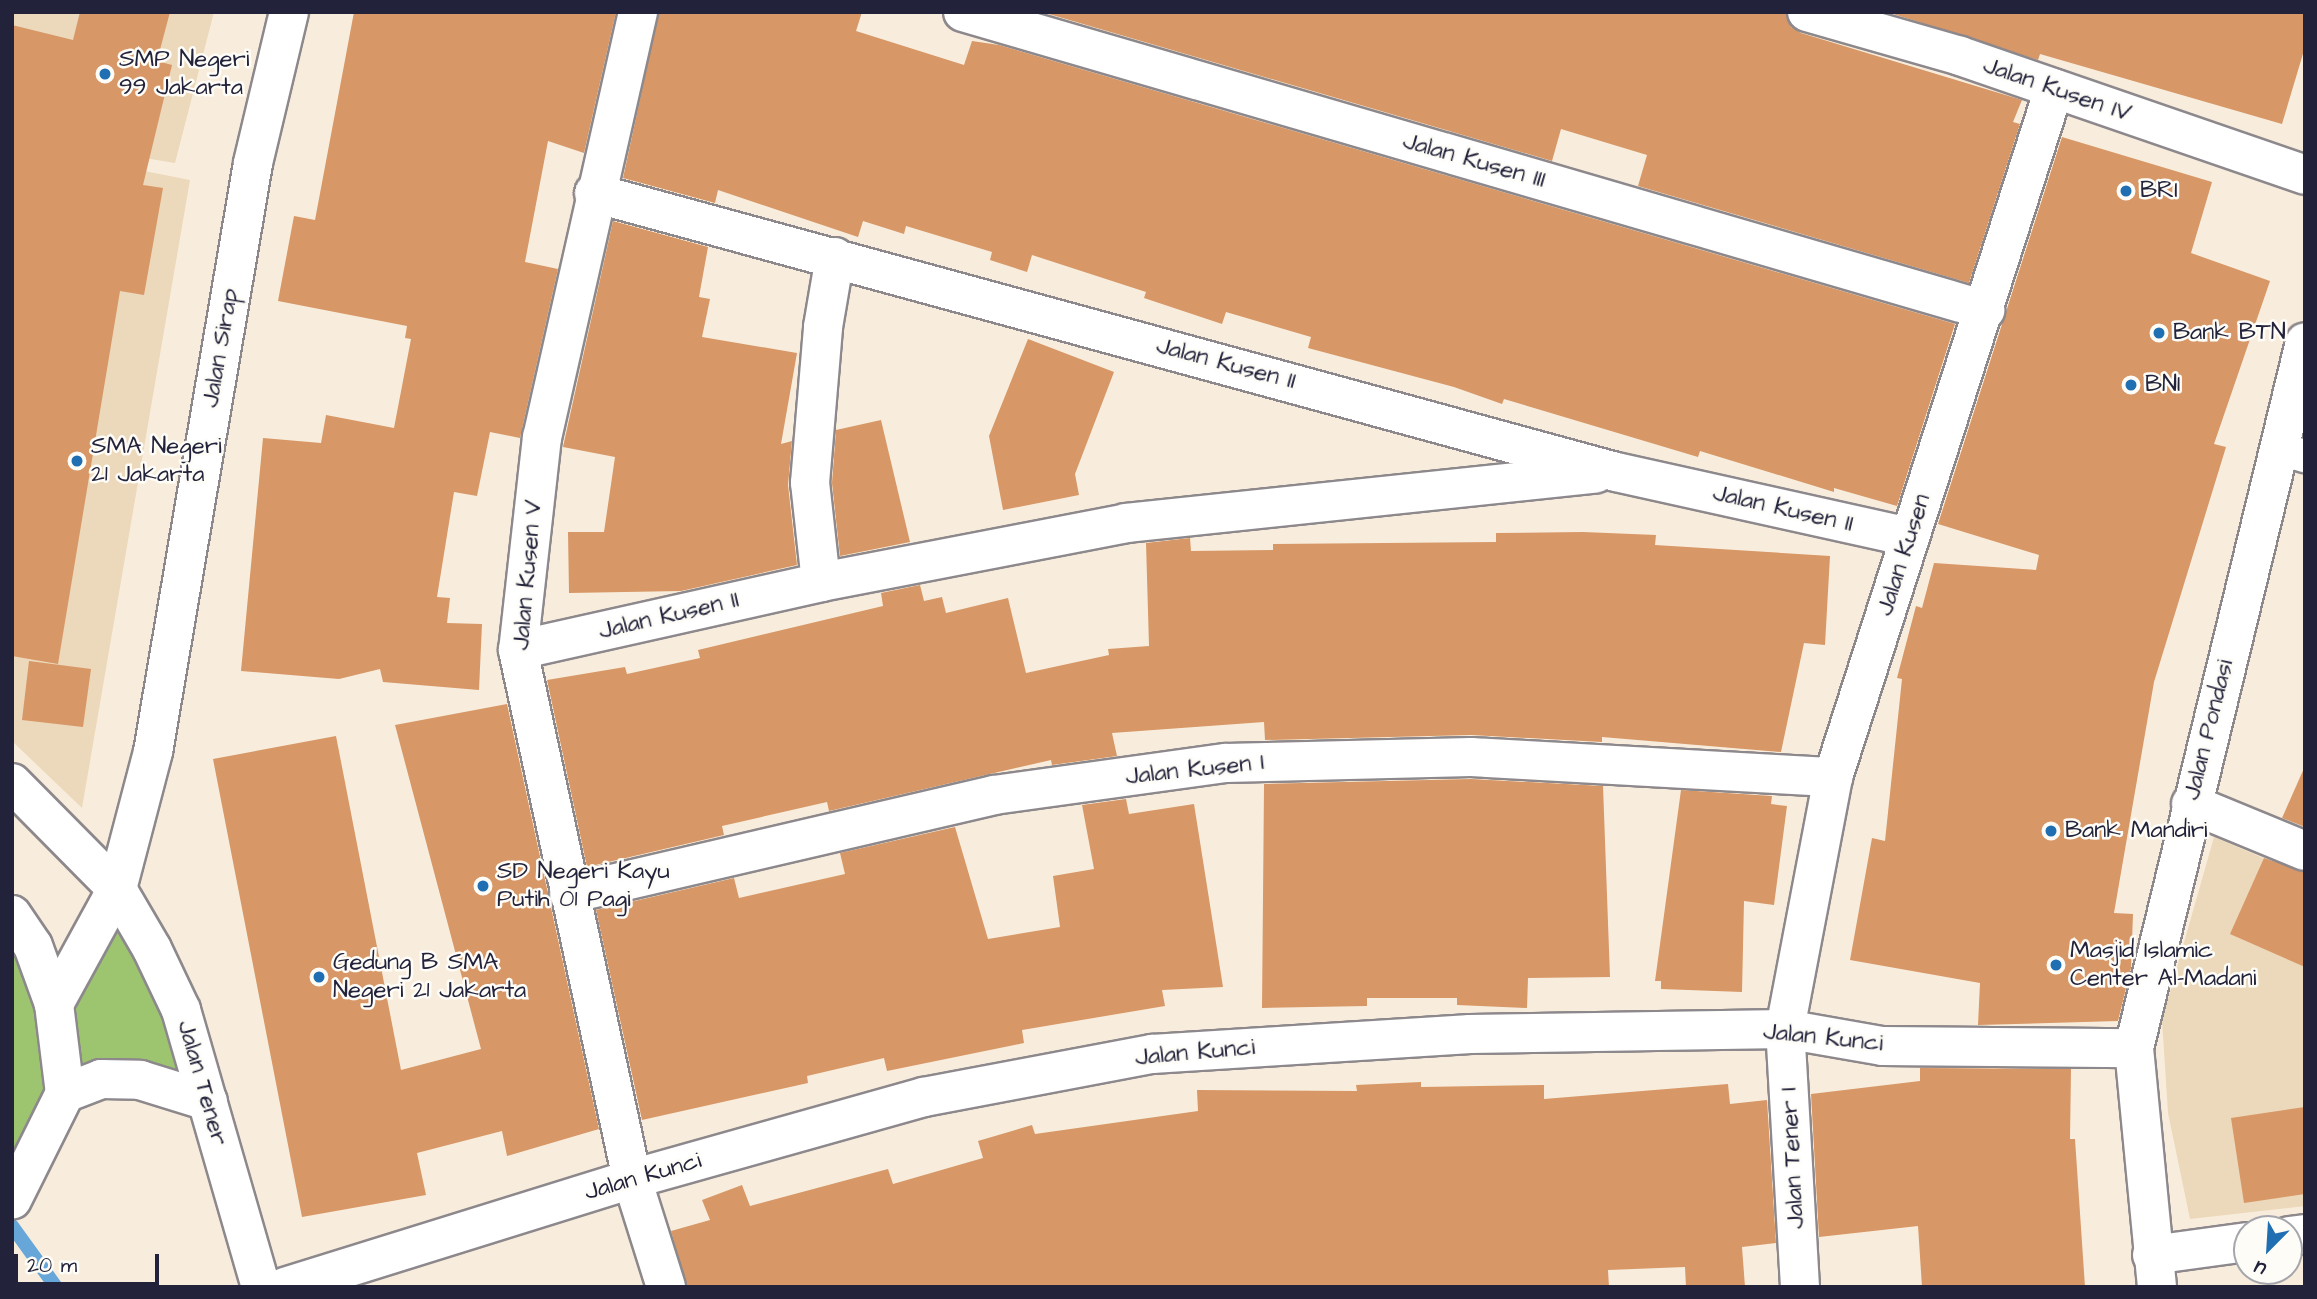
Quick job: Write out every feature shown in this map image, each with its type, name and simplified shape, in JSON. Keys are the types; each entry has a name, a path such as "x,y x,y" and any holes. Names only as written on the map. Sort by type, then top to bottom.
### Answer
{"street":[{"name":"Jalan Sirap","path":"54,1004 117,889 153,752 253,163 289,12"},
{"name":"Jalan Kusen V","path":"638,12 594,192 542,437 518,650 632,1179 666,1287"},
{"name":"Jalan Kusen III","path":"963,12 1985,310"},
{"name":"Jalan Kusen IV","path":"1807,12 2054,89 2305,175"},
{"name":"Jalan Kusen","path":"1785,1029 1833,777 2054,89"},
{"name":"Jalan Kusen II","path":"594,192 1616,472 1910,537"},
{"path":"821,582 810,483 823,327 835,257"},
{"name":"Jalan Pondasi","path":"2154,1271 2134,1048 2191,804 2291,452 2305,342"},
{"name":"Jalan Kusen II","path":"518,650 821,582 1126,523 1616,472"},
{"name":"Jalan Kusen I","path":"569,894 994,795 1226,763 1471,757 1833,777"},
{"name":"Jalan Tener","path":"12,783 117,889 181,1010 261,1287"},
{"path":"2191,804 2305,851"},
{"path":"12,915 33,946 54,1004 61,1099 12,1200"},
{"name":"Jalan Kunci","path":"285,1287 632,1179 924,1097 1152,1054 1470,1034 1785,1029 1882,1046 2134,1048"},
{"name":"Jalan Tener I","path":"1785,1029 1800,1287"},
{"path":"61,1099 101,1079 140,1080 208,1101"},
{"path":"2154,1271 2233,1246"}],"shaded area":[{"name":"SMP Negeri 99 Jakarta","path":"12,12 214,12 175,163 12,136"},
{"name":"SMA Negeri 21 Jakarta","path":"12,145 190,180 82,808 12,741"},
{"path":"2214,837 2305,876 2305,1206 2190,1219 2168,1113 2162,1020"}],"green space":[{"path":"117,889 208,1101 101,1079 12,1194 12,915 53,1003"}],"building":[{"name":"SMA Negeri 21 Jakarta","path":"80,12 170,12 157,61 172,65 143,185 163,188 144,295 120,291 58,664 12,656 12,25 73,40"},
{"path":"354,12 616,12 584,153 548,141 525,262 558,269 520,438 490,432 477,496 454,492 437,597 450,598 447,623 482,624 479,690 383,682 380,669 339,679 241,671 263,438 321,443 326,415 394,428 411,339 405,338 407,326 278,301 294,216 315,220"},
{"path":"659,12 862,12 856,31 964,65 972,41 999,45 1955,324 1897,506 1834,488 1834,492 1700,451 1698,457 1504,399 1502,404 1454,387 1308,348 1311,337 1226,312 1222,324 1144,298 1146,292 1032,255 1027,272 990,260 992,252 906,226 904,234 863,221 858,237 718,190 715,203 623,178"},
{"path":"1042,12 1786,12 1791,27 1801,33 2022,100 2013,122 2020,124 1969,283 1638,186 1647,155 1561,129 1552,161"},
{"path":"1887,12 2305,12 2305,47 2282,124 2040,54 2038,60"},
{"path":"2062,137 2212,182 2191,253 2270,281 2214,444 2226,447 2154,682 2114,913 2133,914 2131,968 2118,1021 1978,1025 1980,983 1850,960 1872,838 1885,841 1902,679 1897,678 1916,606 1922,608 1934,563 2036,570 2039,555 1938,524"},
{"path":"613,221 708,247 699,297 710,299 702,337 797,353 781,444 792,441 788,485 797,565 681,591 569,593 568,532 604,532 615,457 563,447"},
{"path":"1028,339 1114,372 1075,474 1079,495 1003,510 989,436"},
{"path":"881,420 910,542 840,556 832,483 836,430"},
{"path":"1496,533 1656,535 1655,545 1830,556 1825,645 1804,643 1781,752 1602,737 1602,742 1471,735 1265,740 1264,722 1112,733 1117,756 1052,765 1051,760 829,811 827,802 722,826 724,835 587,867 547,680 625,667 627,674 700,658 698,650 883,606 881,593 920,585 924,601 942,597 946,613 1008,598 1026,673 1109,655 1108,649 1149,646 1146,543 1190,538 1191,551 1273,550 1273,544 1496,542"},
{"path":"29,661 91,669 83,727 22,720"},
{"path":"507,704 599,1129 507,1156 502,1131 417,1153 426,1195 302,1217 213,759 336,736 401,1070 481,1049 395,725"},
{"path":"2305,766 2305,827 2282,818"},
{"path":"1471,779 1603,786 1610,977 1528,978 1527,1008 1457,1005 1457,998 1367,998 1367,1006 1262,1008 1264,784"},
{"path":"1681,790 1772,796 1771,804 1787,806 1774,905 1744,901 1742,992 1661,989 1661,981 1655,981"},
{"path":"1126,799 1129,814 1194,804 1223,987 1162,990 1165,1006 1022,1030 1024,1043 887,1071 884,1058 807,1076 808,1083 642,1120 596,910 734,878 739,898 845,874 840,853 955,827 988,939 1060,927 1053,876 1094,869 1082,805"},
{"path":"2264,858 2305,872 2305,967 2230,934"},
{"path":"1920,1068 2071,1069 2070,1139 2075,1139 2085,1287 1922,1287 1918,1226 1819,1237 1811,1094 1920,1081"},
{"path":"1421,1082 1421,1087 1544,1085 1544,1099 1728,1084 1730,1104 1767,1100 1776,1243 1742,1247 1745,1287 1686,1287 1685,1267 1608,1270 1609,1287 687,1287 671,1231 710,1220 702,1200 742,1185 750,1206 888,1169 893,1184 983,1158 978,1141 1032,1125 1035,1134 1198,1111 1197,1090 1357,1091 1356,1085"},
{"path":"2305,1107 2305,1194 2244,1203 2231,1118"}],"waterway":[{"path":"12,1226 56,1287"}],"place":[{"name":"SMP Negeri 99 Jakarta","path":"105,74"},
{"name":"BRI","path":"2126,191"},
{"name":"Bank BTN","path":"2159,333"},
{"name":"BNI","path":"2131,385"},
{"name":"SMA Negeri 21 Jakarta","path":"77,461"},
{"name":"Bank Mandiri","path":"2051,831"},
{"name":"SD Negeri Kayu Putih 01 Pagi","path":"483,886"},
{"name":"Masjid Islamic Center Al-Madani","path":"2056,965"},
{"name":"Gedung B SMA Negeri 21 Jakarta","path":"319,977"}]}
